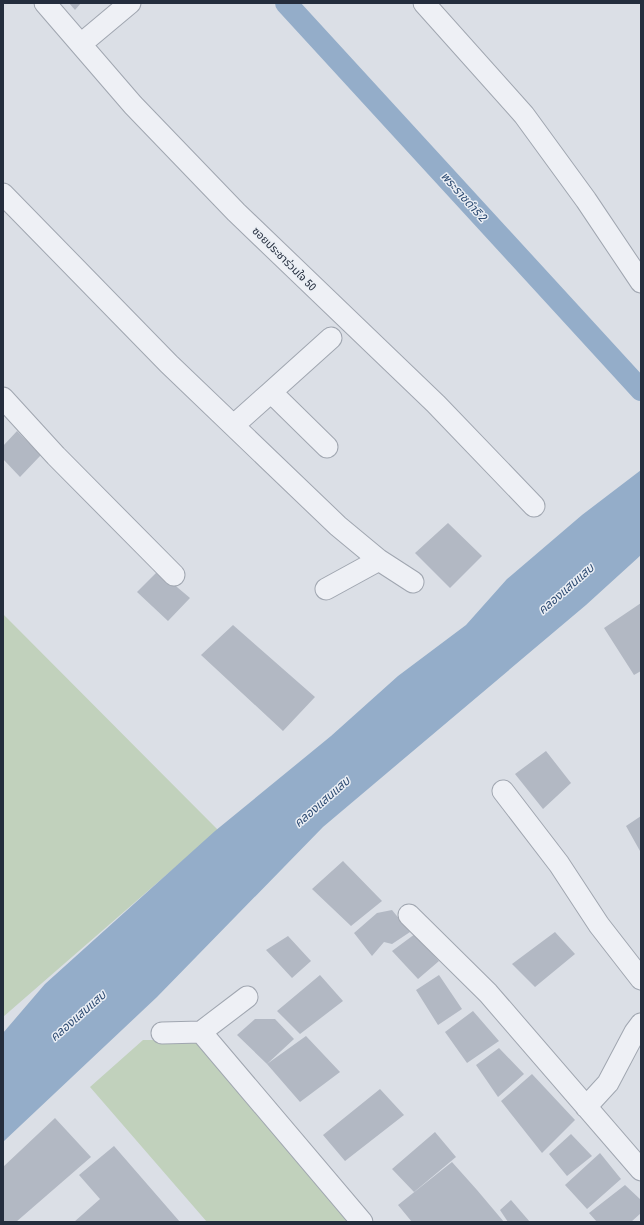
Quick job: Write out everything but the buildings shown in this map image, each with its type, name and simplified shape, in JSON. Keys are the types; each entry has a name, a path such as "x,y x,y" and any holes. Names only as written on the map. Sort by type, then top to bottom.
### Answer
{"street":[{"name":"ซอยประชาร่วมใจ 50","path":"44,3 133,105 231,206 436,404 534,506"},
{"path":"81,44 130,3"},
{"path":"424,3 524,114 586,200 641,282"},
{"path":"3,194 170,364 338,526 378,560 413,582"},
{"path":"234,426 331,338"},
{"path":"271,392 327,447"},
{"path":"3,398 56,456 174,575"},
{"path":"326,589 378,560"},
{"path":"503,791 559,864 600,925 641,980"},
{"path":"409,916 488,993 641,1170"},
{"path":"162,1033 201,1032 247,997"},
{"path":"586,1108 608,1082 635,1032 641,1024"},
{"path":"201,1032 362,1222"}],"green space":[{"path":"3,614 218,830 3,1017"},
{"path":"143,1040 198,1040 350,1222 207,1222 90,1087"}],"water":[{"name":"คลองแสนแสบ","path":"641,470 641,555 586,605 323,827 157,997 3,1142 3,1033 45,984 215,831 331,736 398,676 466,625 507,579 582,515"}],"waterway":[{"name":"พระราชดำริ 2","path":"286,3 641,390"}]}
